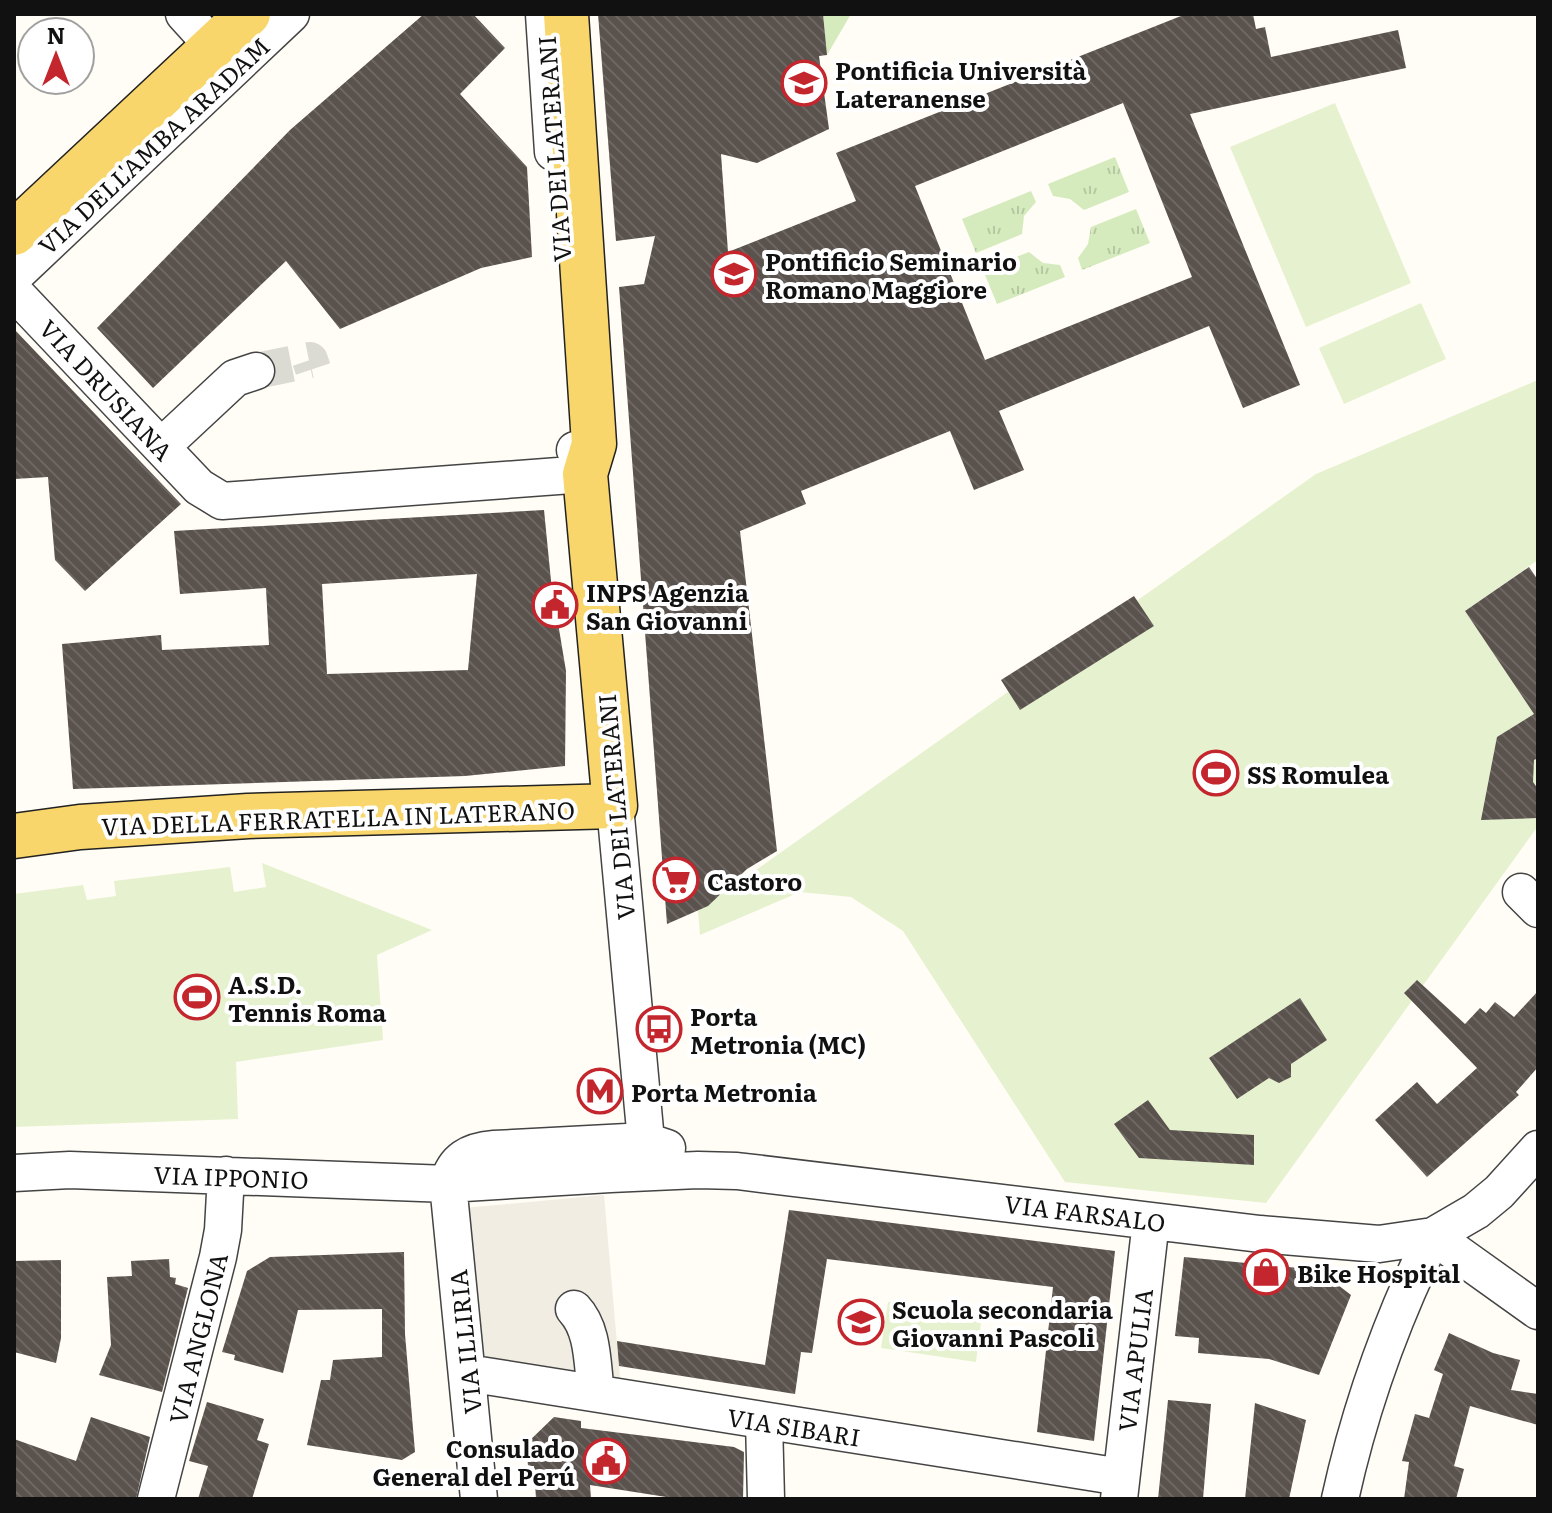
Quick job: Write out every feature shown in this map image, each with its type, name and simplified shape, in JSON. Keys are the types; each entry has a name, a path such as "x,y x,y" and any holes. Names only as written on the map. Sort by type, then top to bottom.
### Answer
{"main road":[{"name":"VIA DELL'AMBA ARADAM","path":"14,233 248,14"},
{"name":"VIA DEI LATERANI","path":"566,14 594,444 585,474 615,806"},
{"name":"VIA DELLA FERRATELLA IN LATERANO","path":"14,836 80,827 248,816 615,806"}],"street":[{"path":"184,14 213,46"},
{"name":"VIA DELL'AMBA ARADAM","path":"14,276 291,14"},
{"name":"VIA DEI LATERANI","path":"544,14 573,446 585,474"},
{"name":"VIA DRUSIANA","path":"14,292 199,487 222,501 585,474"},
{"path":"161,447 235,378 256,371"},
{"name":"VIA DEI LATERANI","path":"615,806 646,1141"},
{"path":"448,1184 460,1160 485,1150 646,1141 637,1159 610,1174"},
{"name":"VIA FARSALO","path":"646,1141 737,1171"},
{"path":"1340,1499 1367,1396 1405,1296 1433,1236 1476,1211 1499,1192 1538,1149"},
{"name":"VIA IPPONIO","path":"14,1173 70,1170 448,1184 610,1174"},
{"name":"VIA FARSALO","path":"610,1174 737,1171 1362,1244 1433,1236"},
{"name":"VIA ANGLONA","path":"156,1499 216,1270 223,1230 226,1175"},
{"name":"VIA ILLIRIA","path":"448,1184 479,1499"},
{"name":"VIA APULIA","path":"1120,1488 1151,1221"},
{"path":"1433,1236 1538,1311"},
{"path":"574,1309 588,1330 596,1393"},
{"name":"VIA SIBARI","path":"467,1373 764,1421 1120,1488"},
{"path":"764,1421 766,1499"}],"green space":[{"path":"823,14 851,14 827,55"},
{"path":"1335,103 1411,283 1306,327 1230,147"},
{"path":"1115,157 1129,192 1084,210 1070,199 1053,196 1048,184"},
{"path":"1031,191 1036,202 1024,216 1022,234 976,253 962,219"},
{"path":"1136,209 1150,243 1082,270 1078,258 1088,244 1091,227"},
{"path":"1029,252 1043,263 1060,265 1065,277 997,304 983,270"},
{"path":"1421,303 1446,359 1344,404 1319,348"},
{"name":"SS Romulea","path":"1538,380 1538,560 1465,611 1538,720 1538,826 1266,1203 1065,1182 903,931 851,897 800,892 700,935 698,911 1316,474"},
{"name":"A.S.D. Tennis Roma","path":"262,863 432,930 377,955 383,1040 236,1062 238,1119 14,1127 14,894 83,885 87,900 116,896 114,881 230,867 234,892 266,887"},
{"path":"888,1302 982,1315 976,1362 881,1348"}],"shaded area":[{"path":"604,1195 621,1389 478,1364 464,1208"}],"building":[{"path":"424,14 473,14 505,48 460,94 527,167 532,257 481,268 340,329 286,261 153,388 97,328 290,130"},
{"path":"598,14 823,14 827,55 819,56 829,129 757,163 721,154 728,252 856,201 836,153 1186,14 1253,14 1256,29 1265,27 1271,57 1398,30 1406,68 1190,114 1300,385 1243,408 1209,326 999,411 1024,470 974,490 950,431 801,491 806,504 740,531 777,851 747,869 708,906 667,924 619,287 644,284 655,236 616,241","holes":["1123,103 1192,277 985,360 915,186"]},
{"path":"14,329 181,504 85,591 55,560 48,477 14,479"},
{"path":"544,510 554,611 566,671 565,766 465,776 73,789 62,644 161,635 162,650 269,645 266,588 180,594 174,531","holes":["477,574 468,670 327,674 322,584"]},
{"path":"1529,567 1538,580 1538,758 1534,760 1533,782 1538,789 1538,818 1481,820 1497,737 1534,714 1465,611"},
{"path":"1134,596 1154,626 1020,710 1001,680"},
{"path":"1417,980 1465,1024 1480,1008 1486,1013 1495,1002 1514,1017 1538,991 1538,1067 1516,1092 1519,1095 1427,1177 1375,1120 1417,1082 1437,1104 1477,1068 1404,993"},
{"path":"1300,998 1327,1040 1291,1064 1291,1077 1279,1083 1269,1078 1237,1099 1209,1058"},
{"path":"1148,1100 1170,1130 1254,1135 1254,1165 1139,1158 1114,1124"},
{"path":"789,1210 1115,1251 1094,1441 1037,1432 1053,1287 827,1259 812,1353 801,1352 795,1394 619,1366 617,1341 765,1365"},
{"path":"404,1252 405,1334 415,1452 402,1460 307,1445 321,1380 330,1380 333,1360 382,1357 382,1309 298,1310 283,1373 234,1360 235,1355 222,1352 247,1271 270,1257"},
{"path":"1184,1257 1310,1269 1309,1284 1338,1285 1351,1295 1319,1375 1269,1359 1198,1353 1199,1338 1175,1336"},
{"path":"169,1259 170,1277 176,1278 175,1284 188,1288 162,1392 99,1375 111,1345 107,1277 132,1276 131,1261"},
{"path":"61,1260 61,1338 56,1363 14,1352 14,1261"},
{"path":"1449,1333 1493,1353 1520,1360 1511,1390 1538,1394 1538,1425 1470,1406 1454,1466 1464,1469 1456,1499 1404,1499 1409,1462 1402,1461 1415,1414 1429,1418 1443,1374 1434,1370"},
{"path":"1168,1400 1211,1404 1203,1499 1158,1499"},
{"path":"207,1402 264,1419 257,1440 269,1444 252,1499 198,1499 208,1466 189,1461"},
{"path":"1255,1403 1306,1420 1289,1499 1245,1499"},
{"path":"91,1417 150,1437 136,1499 14,1499 14,1439 76,1461"},
{"path":"554,1417 581,1421 581,1428 734,1447 744,1452 743,1499 679,1499 590,1485 591,1499 536,1499 534,1466 528,1466 526,1444"}],"tunnel":[{"path":"256,371 310,360 313,369"}],"place":[{"name":"Pontificia Università Lateranense","path":"804,83"},
{"name":"Pontificio Seminario Romano Maggiore","path":"734,274"},
{"name":"INPS Agenzia San Giovanni","path":"555,605"},
{"name":"SS Romulea","path":"1216,773"},
{"name":"Castoro","path":"676,880"},
{"name":"A.S.D. Tennis Roma","path":"197,997"},
{"name":"Porta Metronia (MC)","path":"659,1029"},
{"name":"Porta Metronia","path":"600,1091"},
{"name":"Bike Hospital","path":"1266,1272"},
{"name":"Scuola secondaria Giovanni Pascoli","path":"861,1322"},
{"name":"Consulado General del Perú","path":"606,1461"}]}
